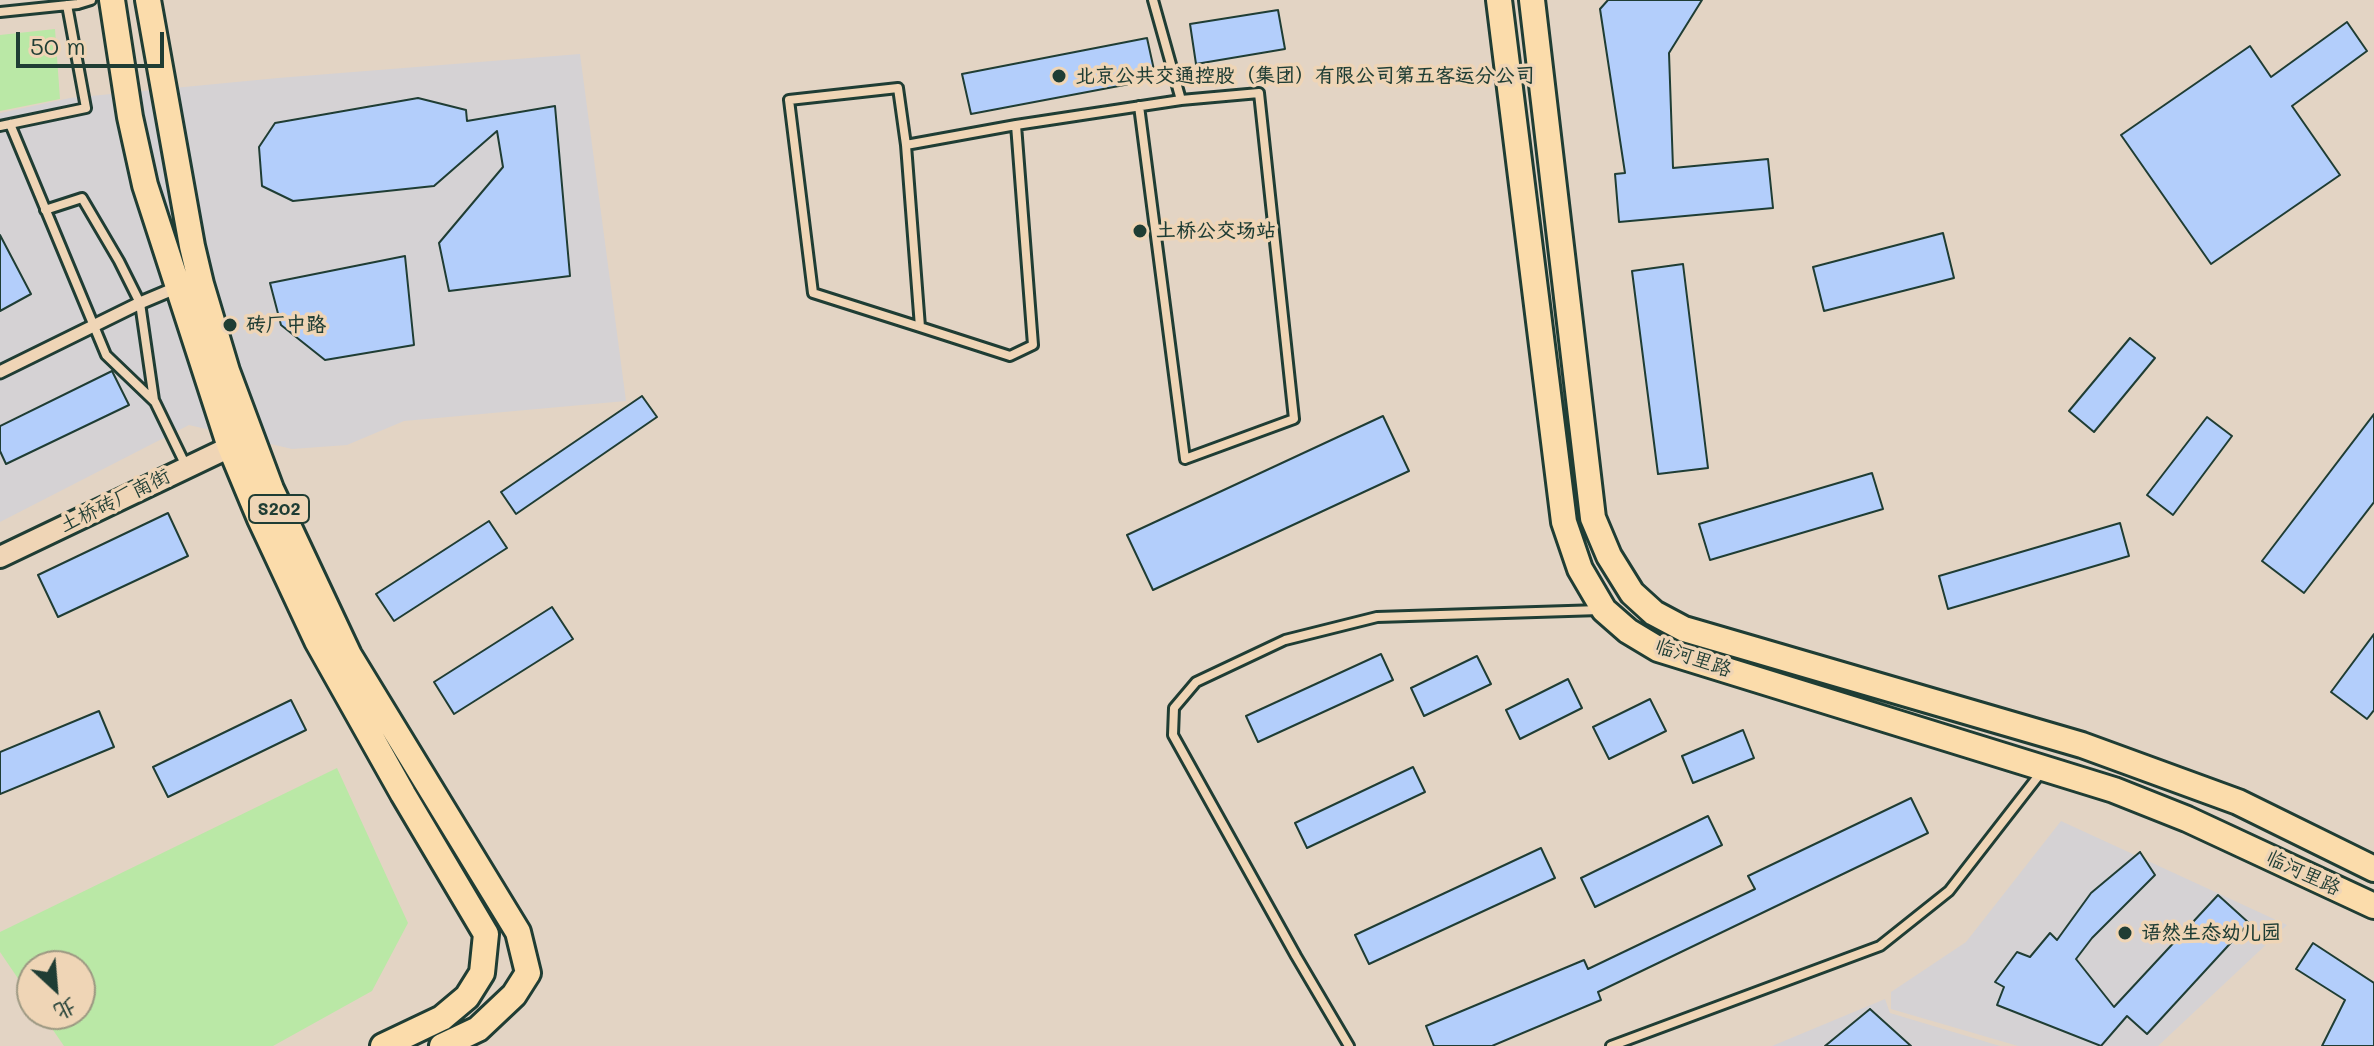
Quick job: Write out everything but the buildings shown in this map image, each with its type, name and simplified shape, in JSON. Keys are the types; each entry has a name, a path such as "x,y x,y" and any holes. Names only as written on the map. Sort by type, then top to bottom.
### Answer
{"main road":[{"name":"S202","path":"112,0 130,117 145,185 230,447 317,641 486,934 482,973 467,997 442,1018 383,1046"},
{"name":"S202","path":"148,0 201,284 227,371 271,489 349,655 518,932 528,973 514,995 478,1029 442,1046"},
{"name":"临河里路","path":"1499,0 1564,522 1580,569 1604,610 1628,631 1658,649 2114,790 2187,819 2374,906"},
{"name":"临河里路","path":"1532,0 1593,518 1609,556 1632,593 1654,613 1684,629 2082,745 2238,802 2374,869"}],"street":[{"path":"0,372 179,287"},
{"name":"土桥砖厂南街","path":"0,557 230,447"}],"lane":[{"path":"0,12 91,0"},
{"path":"1153,0 1181,100"},
{"path":"0,126 86,108 67,5"},
{"path":"920,327 906,145 898,88 789,100 813,293 1010,356 1033,345 1016,125"},
{"path":"906,145 1139,106 1259,93 1294,419 1185,459 1139,106"},
{"path":"10,124 106,355 154,401"},
{"path":"45,210 82,198 140,303 154,401 186,466"},
{"path":"1349,1046 1173,735 1174,708 1196,682 1285,640 1377,617 1604,610"},
{"path":"1611,1046 1880,946 1949,891 2044,770"}],"shaded area":[{"path":"580,54 626,401 404,421 347,445 292,449 189,425 0,522 0,113 70,98"},
{"name":"语然生态幼儿园","path":"2061,821 2287,925 2158,1046 2018,1046 1891,1009 1891,992 1966,942"},
{"path":"1885,999 1890,1013 2000,1046 1772,1046"}],"green space":[{"path":"55,29 60,99 0,111 0,35"},
{"path":"337,768 408,923 372,991 273,1046 64,1046 53,1030 96,1030 96,950 16,950 16,976 0,952 0,932"}],"place":[{"name":"北京公共交通控股（集团）有限公司第五客运分公司","path":"1059,76"},
{"name":"土桥公交场站","path":"1140,231"},
{"name":"砖厂中路","path":"230,325"},
{"name":"语然生态幼儿园","path":"2125,933"}]}
